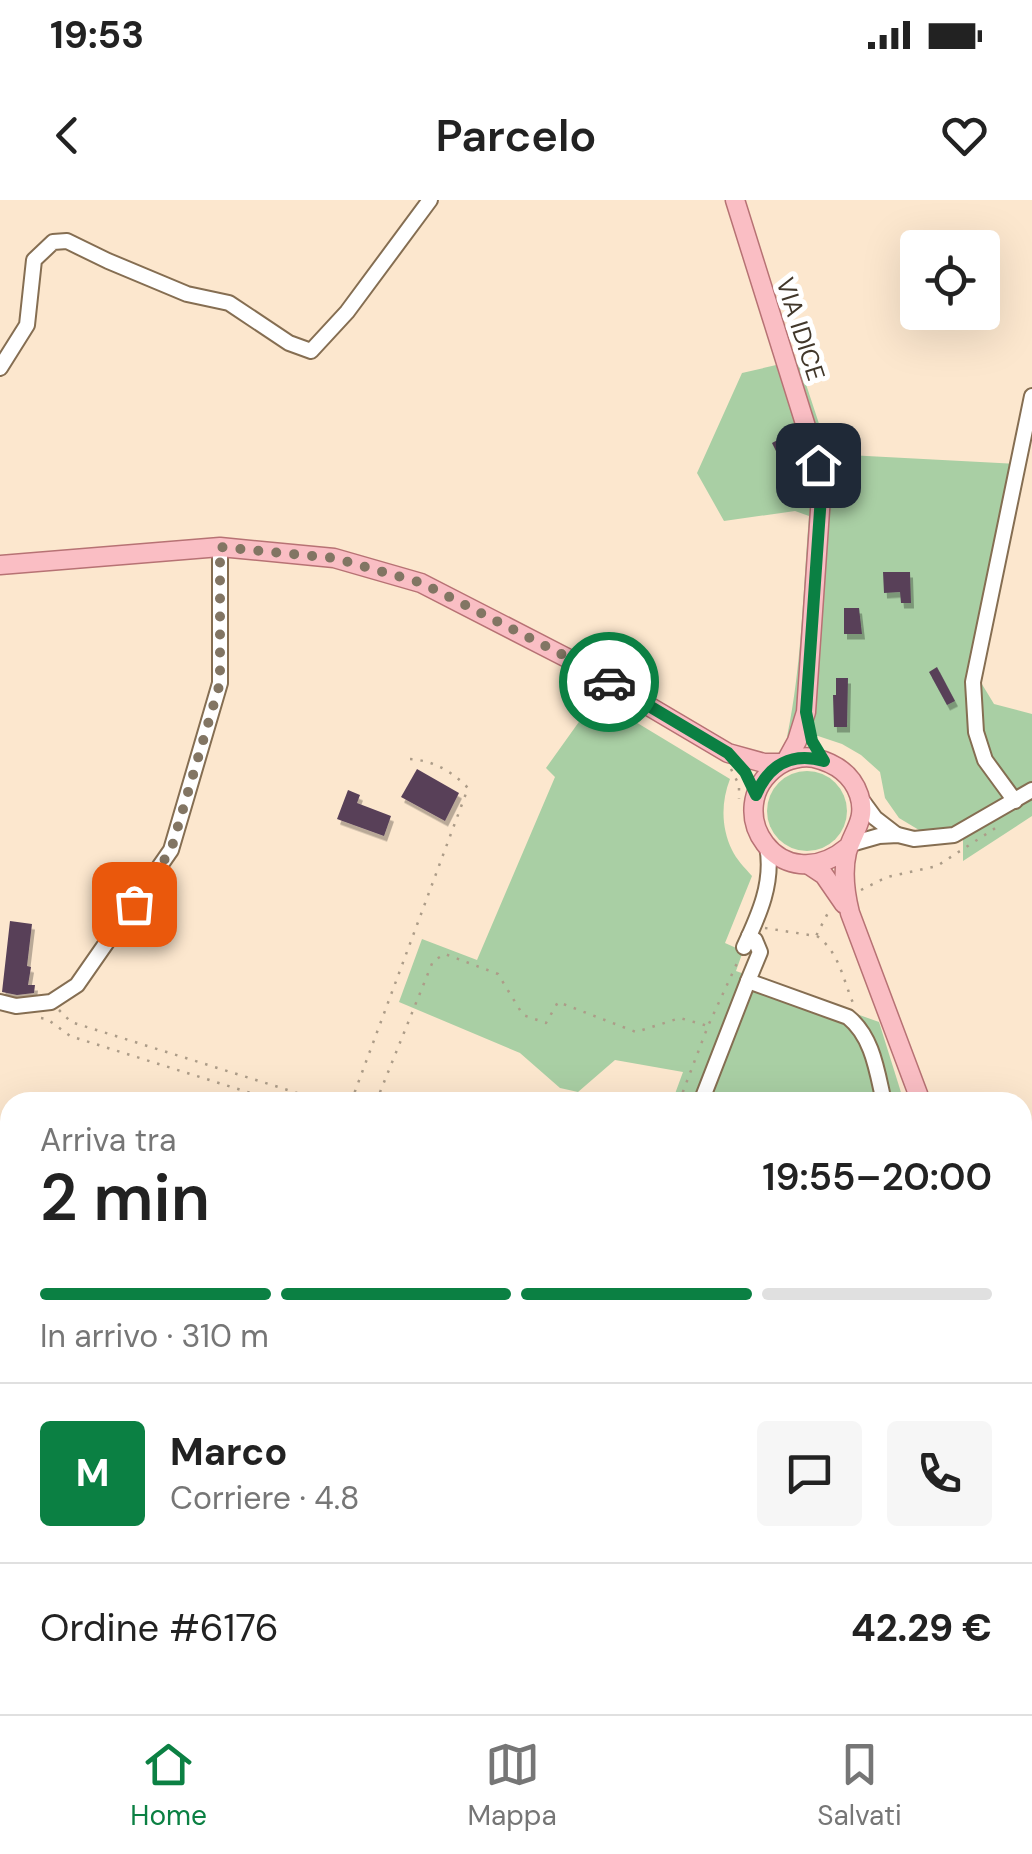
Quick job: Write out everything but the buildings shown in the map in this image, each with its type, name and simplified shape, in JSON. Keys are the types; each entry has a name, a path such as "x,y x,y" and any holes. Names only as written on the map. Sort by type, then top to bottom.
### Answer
{"main road":[{"name":"VIA IDICE","path":"735,200 818,465 821,496 806,712 796,741 756,795"},
{"path":"0,565 220,547 334,558 422,583 569,658 728,759 745,772 756,795 756,830 766,846 776,856 804,864 824,876 852,903"},
{"name":"VIA IDICE","path":"806,712 812,741 824,761 840,767 853,781 861,799"},
{"path":"728,759 783,762 808,756 824,761"},
{"path":"861,799 860,824 844,869 845,891 918,1092"},
{"path":"804,864 834,858 849,846"}],"street":[{"path":"0,368 27,324 34,260 53,242 68,241 187,294 229,303 289,343 311,351 346,312 430,200"},
{"path":"1016,802 985,760 976,732 973,682 1032,396"},
{"path":"0,1002 16,1006 51,1002 78,985 171,850 220,683 220,547"},
{"path":"849,846 879,836 954,835 1032,790"},
{"path":"861,799 874,818 898,835"},
{"path":"766,846 770,862 766,893"},
{"path":"705,1092 760,952 756,940 749,936 766,893 774,880 804,864"},
{"path":"748,981 848,1017 860,1027 874,1058 882,1092"}],"path":[{"path":"356,1092 468,788 454,773 420,759 406,759"},
{"path":"728,759 739,785 739,808"},
{"path":"852,903 887,878 936,866 1001,824"},
{"path":"683,1092 749,936 816,936 834,901"},
{"path":"380,1092 433,961 445,954 498,974 523,1015 546,1023 558,1002 636,1032 680,1018 708,1026"},
{"path":"51,1002 71,1022 294,1092"},
{"path":"31,1016 47,1019 70,1036 246,1092"}],"green space":[{"path":"798,360 829,454 1020,464 977,676 994,704 1032,714 1032,816 963,861 963,836 919,830 899,818 885,798 880,772 861,755 818,736 787,737 799,655 809,516 795,511 724,521 697,473 742,373"},
{"path":"596,698 730,779 724,806 726,832 734,853 752,876 725,943 743,951 736,971 879,1022 901,1092 676,1092 683,1072 615,1060 578,1092 560,1088 520,1053 399,1002 422,939 477,960 555,777 546,768"},
{"path":"807,771 822,774 835,783 844,796 844,826 835,839 822,848 807,851 792,848 779,839 770,826 767,811 770,796 779,783 792,774"}],"way so far":[{"path":"134,904 171,850 220,683 220,547 334,558 422,583 609,682"}],"route":[{"path":"609,682 728,753 745,772 756,795 768,774 781,763 808,756 824,761 812,741 806,712 821,496 818,465"}]}
